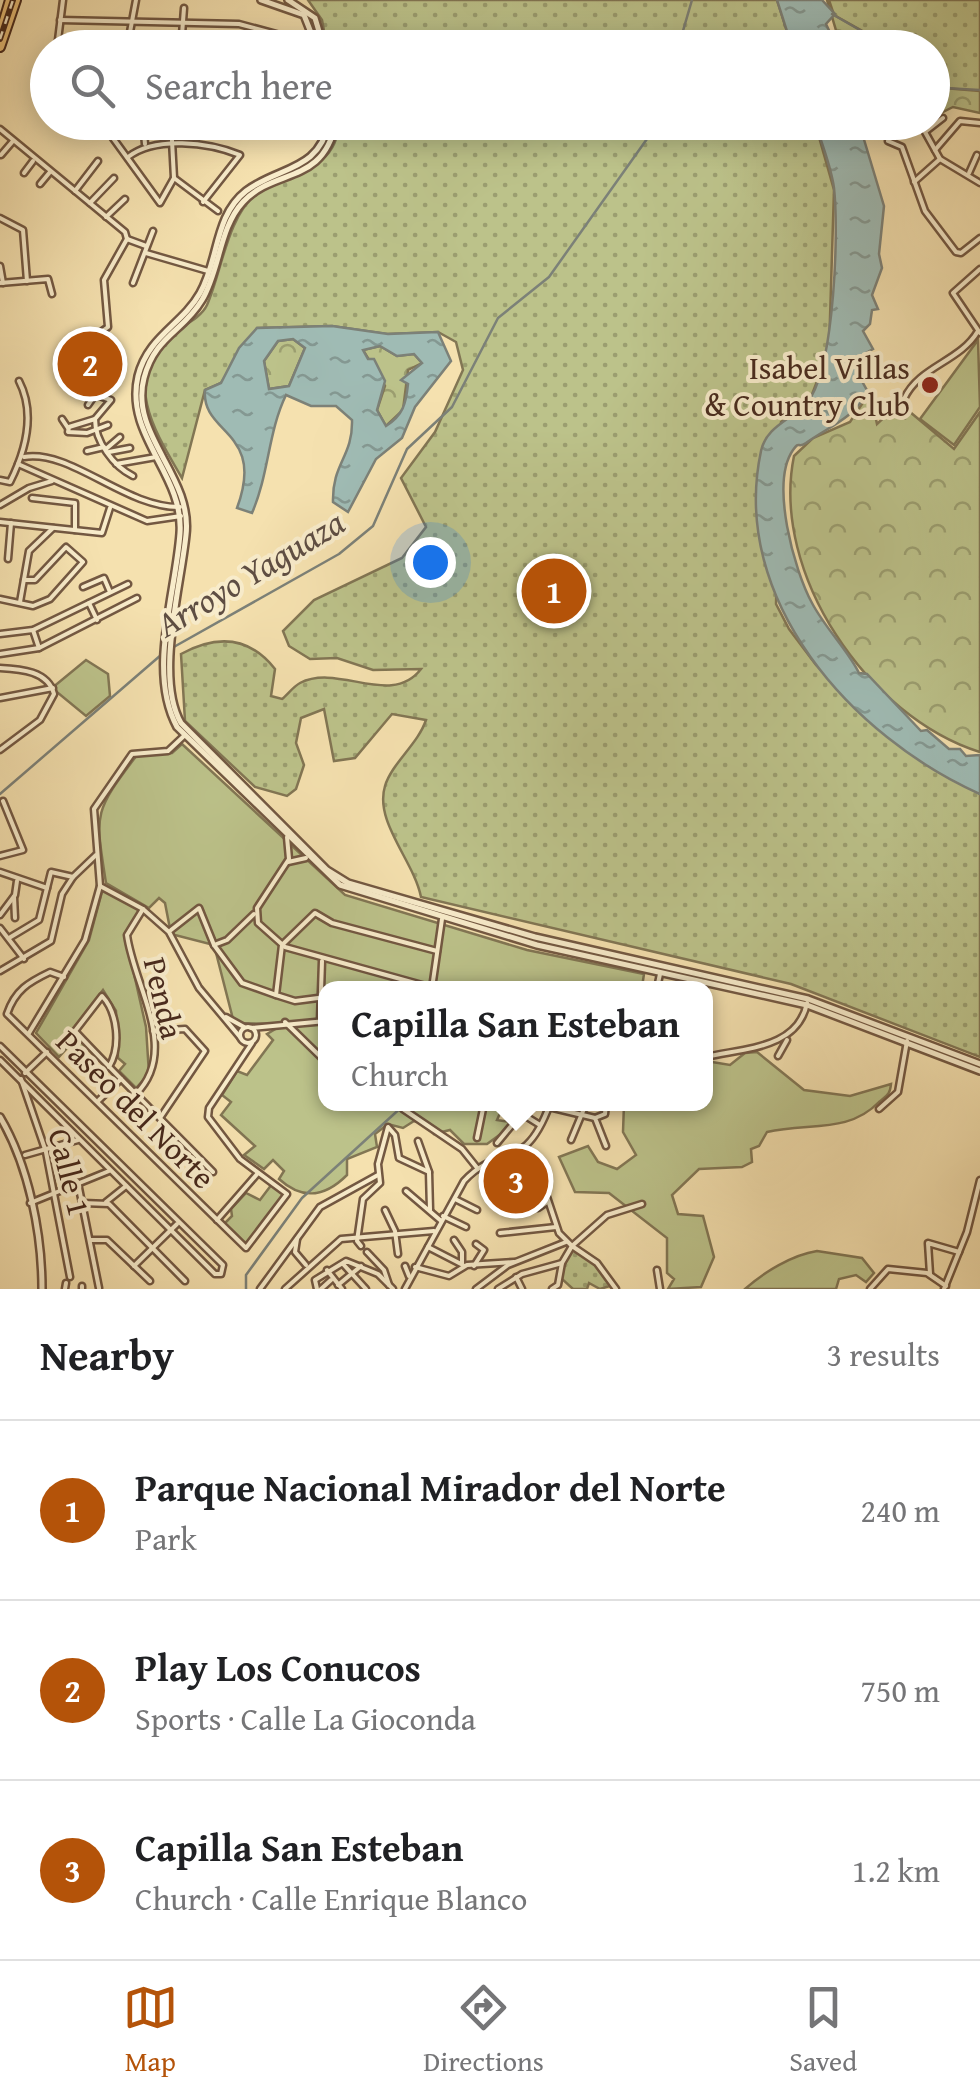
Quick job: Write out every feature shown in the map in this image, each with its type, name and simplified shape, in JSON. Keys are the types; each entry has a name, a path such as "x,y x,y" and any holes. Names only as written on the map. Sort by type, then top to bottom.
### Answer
{"main road":[{"path":"0,34 13,0"},
{"path":"0,47 13,0"}],"street":[{"path":"59,30 63,0"},
{"path":"130,30 136,0"},
{"path":"260,0 279,3 304,15 312,30"},
{"path":"288,0 315,18 317,30"},
{"path":"183,30 184,8"},
{"path":"60,20 240,24 262,30"},
{"path":"950,132 958,123 980,122"},
{"path":"0,129 106,216 127,239 208,271"},
{"path":"114,140 162,203 174,178 172,140"},
{"path":"145,140 145,144"},
{"path":"174,612 178,507 136,407 140,370 156,338 199,296 235,202 254,186 302,166 323,140"},
{"path":"330,140 315,163 296,176 258,191 240,206 203,299 164,338 146,373 142,391 146,423 176,476 186,508 167,666 174,709 186,734 306,858 340,886 442,919 705,981"},
{"path":"888,140 902,148 925,211 956,252 961,253 980,238"},
{"path":"930,140 940,159 980,184"},
{"path":"935,150 944,140"},
{"path":"1,156 14,142"},
{"path":"126,158 145,144 226,150 241,156 203,202"},
{"path":"968,175 978,155"},
{"path":"24,173 34,159"},
{"path":"913,183 940,159"},
{"path":"75,191 98,161"},
{"path":"40,184 50,172"},
{"path":"90,203 114,178"},
{"path":"174,178 218,210"},
{"path":"106,216 125,199"},
{"path":"0,226 1,218 23,230 28,281"},
{"path":"132,282 153,231"},
{"path":"68,428 95,419 111,402 76,384 61,361 108,327 106,274 127,239"},
{"path":"0,266 1,283 48,280 52,294"},
{"path":"904,399 917,382 964,352 979,332 953,293 980,269"},
{"path":"0,481 10,482 24,457 28,412 19,382"},
{"path":"88,405 95,395"},
{"path":"62,419 70,434 96,431 108,425"},
{"path":"95,419 96,431 106,449 116,464 133,476"},
{"path":"106,449 120,437"},
{"path":"87,451 130,448"},
{"path":"24,457 41,454 136,500 178,507"},
{"path":"116,464 156,457"},
{"path":"18,464 152,522 179,516"},
{"path":"1,504 29,488 52,481"},
{"path":"32,498 76,504 74,530"},
{"path":"0,522 104,533 111,506"},
{"path":"8,558 12,523"},
{"path":"20,602 28,551 54,528"},
{"path":"0,599 33,606 50,599 82,562 66,547 37,578 24,580"},
{"path":"83,588 106,577 110,592"},
{"path":"0,634 34,630 128,584"},
{"path":"0,654 38,648 137,598"},
{"path":"90,603 98,620"},
{"path":"34,630 38,648"},
{"path":"0,668 40,676 53,688"},
{"path":"0,698 53,688"},
{"path":"0,750 40,720 52,700 53,688"},
{"path":"28,1034 85,940 100,886 94,809 127,758 138,751 168,751 186,734"},
{"path":"186,734 328,870 352,885 535,937 808,1002 980,1068"},
{"path":"0,856 23,852 4,801"},
{"path":"0,827 11,821"},
{"path":"214,944 227,940 254,914 288,862 287,836"},
{"path":"0,971 55,936 62,894 72,877 98,854"},
{"path":"288,862 306,858"},
{"path":"0,872 17,882 47,888"},
{"path":"10,938 39,920 52,872 72,877"},
{"path":"15,918 17,882"},
{"path":"100,886 143,909 170,932 198,988 242,1040 245,1055"},
{"path":"0,915 14,897"},
{"path":"170,932 198,908 214,944 242,983 295,1001 318,998"},
{"name":"Penda","path":"136,1094 154,1072 153,1031 127,935 143,909"},
{"path":"276,995 282,945 315,913 332,923 437,951"},
{"path":"254,914 258,924 282,945 322,960 404,981"},
{"path":"433,981 442,919"},
{"path":"0,928 24,959"},
{"path":"320,981 322,960"},
{"name":"Paseo del Norte","path":"64,977 50,972 26,984 12,999 7,1014 246,1248 287,1196 284,1188 258,1173"},
{"path":"659,981 661,972"},
{"path":"713,983 808,1002 980,1068"},
{"path":"109,1067 115,1057 115,1028 113,1013 102,996 74,1032 213,1172"},
{"path":"778,1056 802,1022 808,1002"},
{"path":"219,1011 248,1028 254,1040"},
{"path":"296,1032 298,1021"},
{"path":"248,1028 318,1021"},
{"path":"285,1022 318,1052"},
{"path":"217,1220 258,1173 218,1136 208,1117 209,1108 254,1040 274,1025"},
{"path":"242,1040 248,1028"},
{"path":"153,1031 185,1030 205,1051 160,1118"},
{"path":"713,1054 788,1038"},
{"path":"242,1040 254,1040"},
{"path":"879,1109 898,1092 907,1042"},
{"path":"0,1046 223,1265 223,1273 215,1274 0,1060"},
{"path":"21,1079 47,1052"},
{"name":"Calle 1","path":"21,1079 45,1150 70,1277"},
{"path":"98,1102 121,1079"},
{"path":"406,1111 456,1145 480,1168 492,1180 492,1194"},
{"path":"477,1138 483,1111"},
{"path":"518,1111 542,1125"},
{"path":"405,1289 455,1199 480,1168 522,1150 542,1125 548,1111"},
{"path":"567,1111 596,1118 605,1111"},
{"path":"571,1140 582,1111"},
{"path":"496,1144 522,1113"},
{"path":"0,1118 18,1158 30,1204 42,1262 42,1289"},
{"path":"596,1118 606,1146"},
{"path":"361,1246 364,1199 380,1182 388,1127 396,1135 399,1158 428,1172"},
{"path":"24,1155 80,1140"},
{"path":"418,1141 428,1172 430,1210"},
{"path":"522,1150 539,1173 556,1227 566,1242 597,1263 616,1289"},
{"path":"30,1204 78,1183 126,1170"},
{"path":"520,1182 539,1173"},
{"path":"260,1289 307,1220 334,1196 378,1175"},
{"path":"870,1289 888,1268 930,1274 945,1287 980,1180"},
{"path":"78,1183 99,1288"},
{"path":"84,1203 108,1203 126,1186"},
{"path":"406,1190 442,1218 466,1227"},
{"path":"512,1193 538,1208 547,1202"},
{"path":"455,1199 477,1210"},
{"path":"108,1203 185,1281"},
{"path":"498,1289 516,1277 560,1263 572,1246 607,1215 642,1204"},
{"path":"385,1210 396,1236 398,1254"},
{"path":"134,1266 179,1223"},
{"path":"500,1233 556,1227"},
{"path":"284,1289 341,1239 434,1231"},
{"path":"90,1240 104,1238 150,1281"},
{"path":"296,1239 295,1252 306,1266"},
{"path":"454,1240 468,1265"},
{"path":"476,1289 514,1262 554,1250 566,1242"},
{"path":"930,1274 928,1243 959,1252"},
{"path":"415,1267 444,1276 468,1265 484,1250 476,1244"},
{"path":"428,1246 468,1265 492,1266 508,1259 514,1262"},
{"path":"552,1289 558,1285 560,1263 554,1250"},
{"path":"367,1252 384,1270 391,1287"},
{"path":"315,1287 326,1270 350,1261 391,1287"},
{"path":"343,1264 357,1284 366,1289"},
{"path":"326,1270 341,1288 361,1266"},
{"path":"405,1266 410,1276"},
{"path":"658,1270 660,1289"},
{"path":"516,1277 522,1289"},
{"path":"315,1287 332,1280"},
{"path":"352,1289 357,1284"}],"green space":[{"path":"308,0 777,0 787,30 324,30 322,20"},
{"path":"827,0 871,0 949,30 836,30"},
{"path":"829,0 980,0 980,91 950,88 950,30 861,30 834,15"},
{"path":"950,30 980,42 980,113 950,108"},
{"path":"336,140 820,140 834,190 829,350 811,397 781,422 776,604 816,665 891,739 980,794 980,1057 791,984 421,897 390,827 383,800 388,778 426,720 392,714 355,758 334,761 324,709 301,718 296,743 304,765 296,789 287,796 255,787 185,721 181,654 207,644 231,642 265,658 275,669 271,696 282,699 298,684 315,678 395,685 409,680 421,669 373,670 337,658 310,659 289,646 283,631 314,600 402,558 426,527 401,478 435,432 463,370 456,342 438,332 387,334 332,326 257,328 221,383 205,390 182,478 148,409 146,373 153,355 166,338 207,305 232,230 247,203 269,185 319,162"},
{"path":"100,337 117,377 101,392 81,385 67,366"},
{"path":"293,339 305,348 289,386 269,389 264,361 278,341"},
{"path":"978,340 980,407 954,445 920,419"},
{"path":"380,346 397,356 414,354 422,363 408,370 403,410 386,426 377,410 385,386 363,350"},
{"path":"870,392 877,424 893,409 910,412 954,449 980,412 980,752 939,734 900,707 866,674 836,635 813,592 797,547 791,501 794,456 813,438 850,422"},
{"path":"86,660 108,674 110,696 86,716 52,688"},
{"path":"182,744 345,895 527,950 644,974 643,981 318,981 318,1111 501,1111 497,1120 516,1123 487,1144 464,1144 450,1130 434,1134 424,1122 414,1121 403,1128 388,1124 375,1134 377,1147 347,1159 347,1175 329,1189 312,1194 287,1186 279,1179 284,1171 273,1160 264,1169 244,1155 255,1146 221,1115 231,1102 222,1095 237,1071 247,1075 273,1040 267,1034 284,1024 234,1023 214,945 171,934 165,903 159,898 149,908 106,883 99,827 105,803 137,755 172,753"},
{"path":"103,888 141,908 125,934 146,1027 149,1074 136,1088 119,1071 125,1064 118,1058 116,1011 103,990 72,1031 87,1048 79,1056 69,1046 59,1057 36,1033 89,940"},
{"path":"757,1052 804,1090 850,1096 891,1084 890,1090 854,1119 767,1132 759,1146 751,1149 752,1162 742,1167 699,1169 672,1195 678,1214 703,1216 714,1257 701,1287 668,1289 674,1279 667,1273 667,1238 609,1193 575,1192 559,1157 588,1146 598,1162 617,1169 636,1155 623,1132 624,1111 713,1111 713,1062 730,1065 745,1053"},
{"path":"272,1184 285,1194 249,1244 244,1244 224,1224 232,1216 231,1209 246,1193 260,1200"},
{"path":"571,1248 596,1263 613,1285 600,1289 589,1283 587,1289 573,1289 562,1279 561,1272"},
{"path":"817,1251 862,1258 874,1273 866,1282 856,1275 839,1279 836,1289 745,1289 779,1265"}],"water":[{"path":"777,0 822,0 835,14 826,24 829,30 787,30"},
{"path":"821,140 864,140 884,206 879,254 882,268 872,295 878,309 872,310 870,324 863,331 873,349 866,353 863,383 868,392 848,416 797,446 786,465 784,504 792,549 812,603 859,673 867,674 921,731 927,730 949,749 960,749 966,756 980,755 980,794 933,769 887,737 846,700 811,657 782,610 764,559 756,506 761,451 769,434 811,397 819,379 830,326 836,235 829,163"},
{"path":"332,326 388,334 438,332 451,361 415,407 402,438 376,459 348,512 333,502 352,420 336,406 311,406 286,395 252,513 237,508 244,463 239,448 206,405 205,390 221,383 239,348 257,328","holes":["293,339 305,348 289,386 269,389 264,361 278,341","380,346 397,356 414,354 422,363 401,380 408,384 405,403 386,426 377,410 385,381 374,359 368,359 363,350"]}],"waterway":[{"name":"Arroyo Yaguaza","path":"683,30 692,0"},
{"path":"832,14 860,30"},
{"path":"950,88 980,90"},
{"name":"Arroyo Yaguaza","path":"172,648 339,554 373,526 407,449 452,407 498,318 549,277 646,140"},
{"name":"Arroyo Yaguaza","path":"0,794 161,655"},
{"path":"246,1289 246,1275 302,1198 397,1111"}],"railway":[{"path":"0,39 13,0"}],"place":[{"name":"Play Los Conucos","path":"90,364"},
{"name":"Isabel Villas & Country Club","path":"930,385"},
{"name":"Parque Nacional Mirador del Norte","path":"554,591"},
{"name":"Capilla San Esteban","path":"516,1181"}]}
